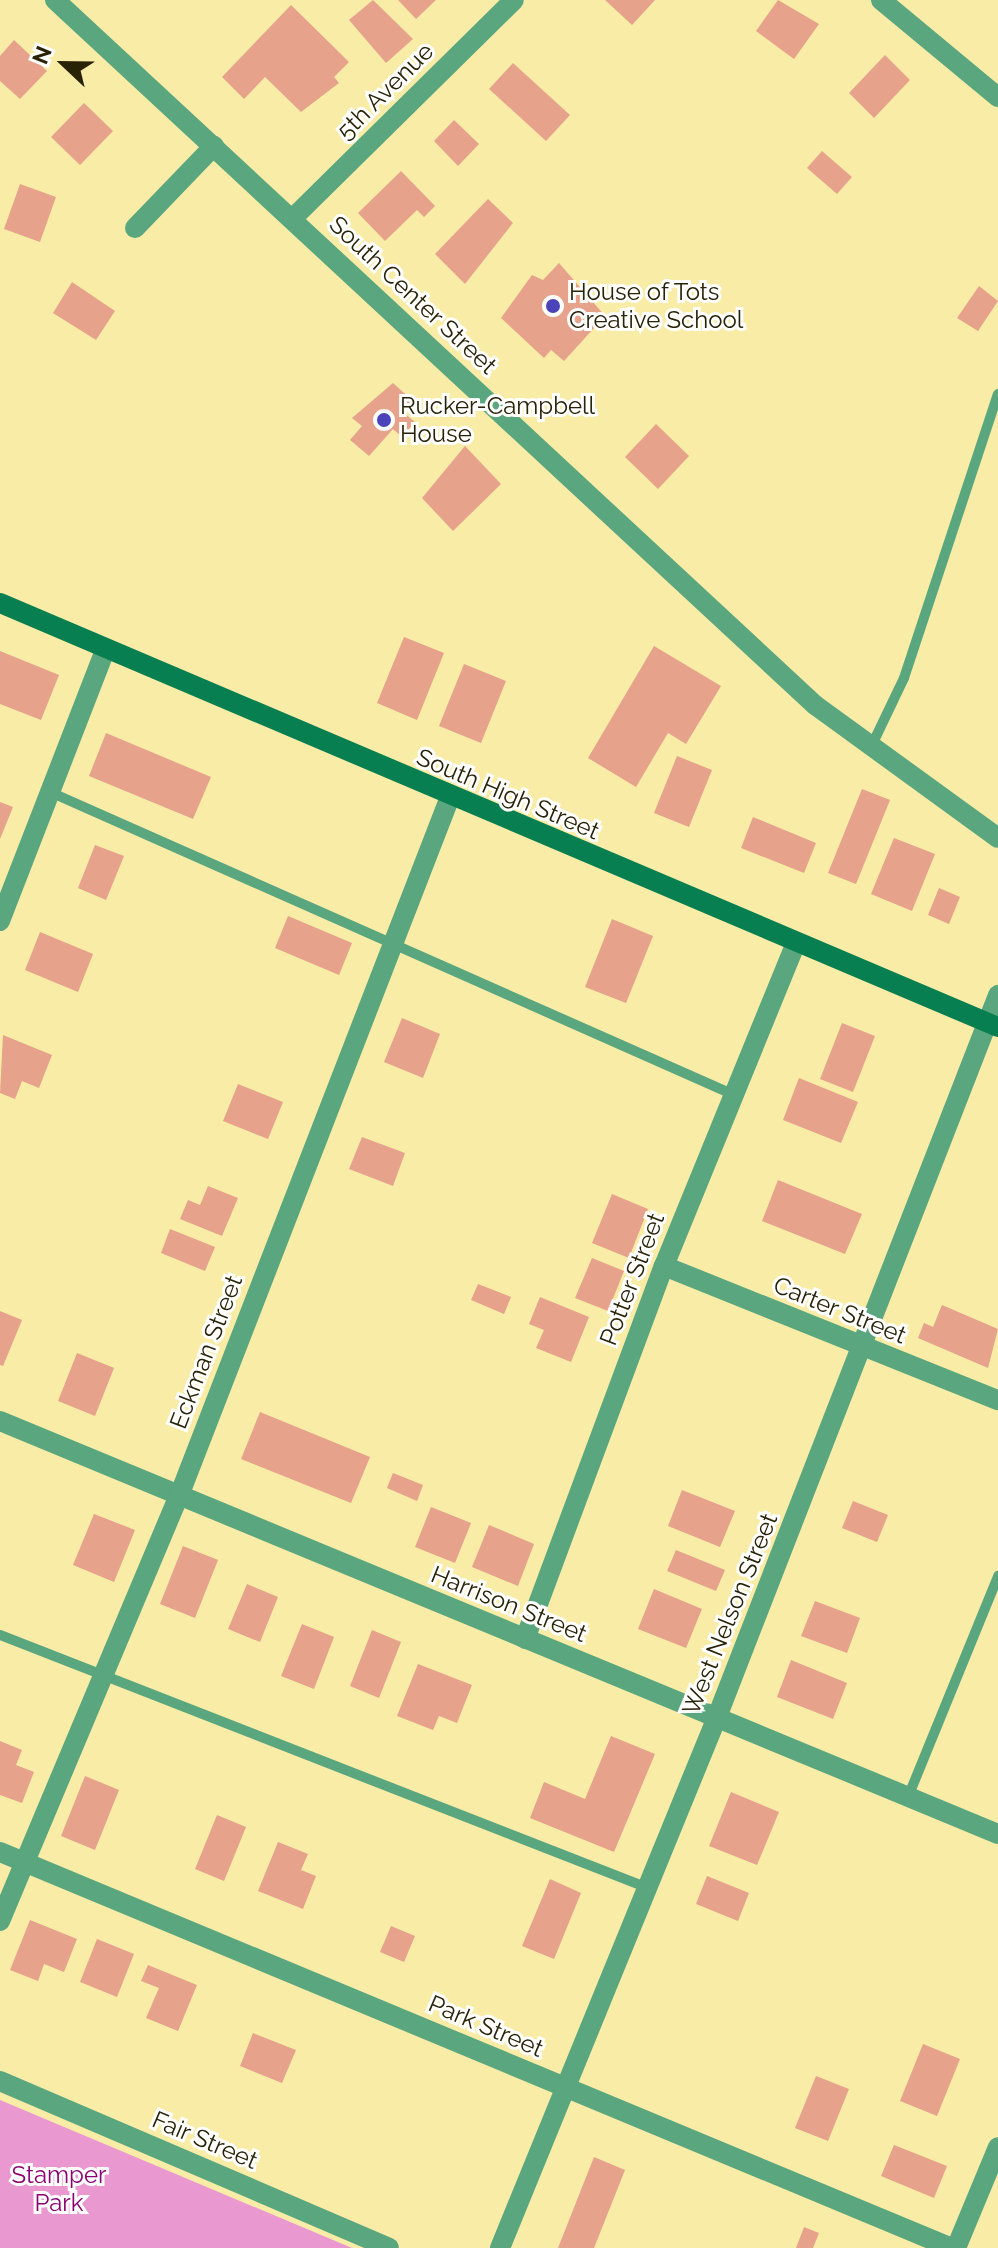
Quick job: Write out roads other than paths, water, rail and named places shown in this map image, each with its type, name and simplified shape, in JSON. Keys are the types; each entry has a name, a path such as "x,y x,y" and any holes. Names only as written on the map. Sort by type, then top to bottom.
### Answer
{"main road":[{"name":"South High Street","path":"0,603 450,797 993,1025"}],"street":[{"name":"South Center Street","path":"55,0 870,749 998,838"},
{"name":"5th Avenue","path":"293,218 514,0"},
{"path":"881,0 998,97"},
{"path":"135,228 214,146"},
{"path":"0,921 105,650"},
{"name":"Eckman Street","path":"0,1921 179,1496 389,947 450,797"},
{"name":"Potter Street","path":"525,1639 664,1266 796,942"},
{"name":"West Nelson Street","path":"500,2248 717,1717 993,1025 998,995"},
{"name":"Carter Street","path":"664,1266 998,1400"},
{"name":"Harrison Street","path":"0,1421 998,1834"},
{"name":"Park Street","path":"0,1852 565,2090 954,2248"},
{"name":"Fair Street","path":"0,2081 389,2248"},
{"path":"954,2248 998,2147"}],"lane":[{"path":"870,749 904,678 998,394"},
{"path":"50,792 389,947 734,1095"},
{"path":"908,1797 998,1576"},
{"path":"0,1635 648,1888"}],"place":[{"name":"House of Tots Creative School","path":"553,306"},
{"name":"Rucker-Campbell House","path":"384,420"}],"park label":[{"name":"Stamper Park","path":"59,2189"}]}
